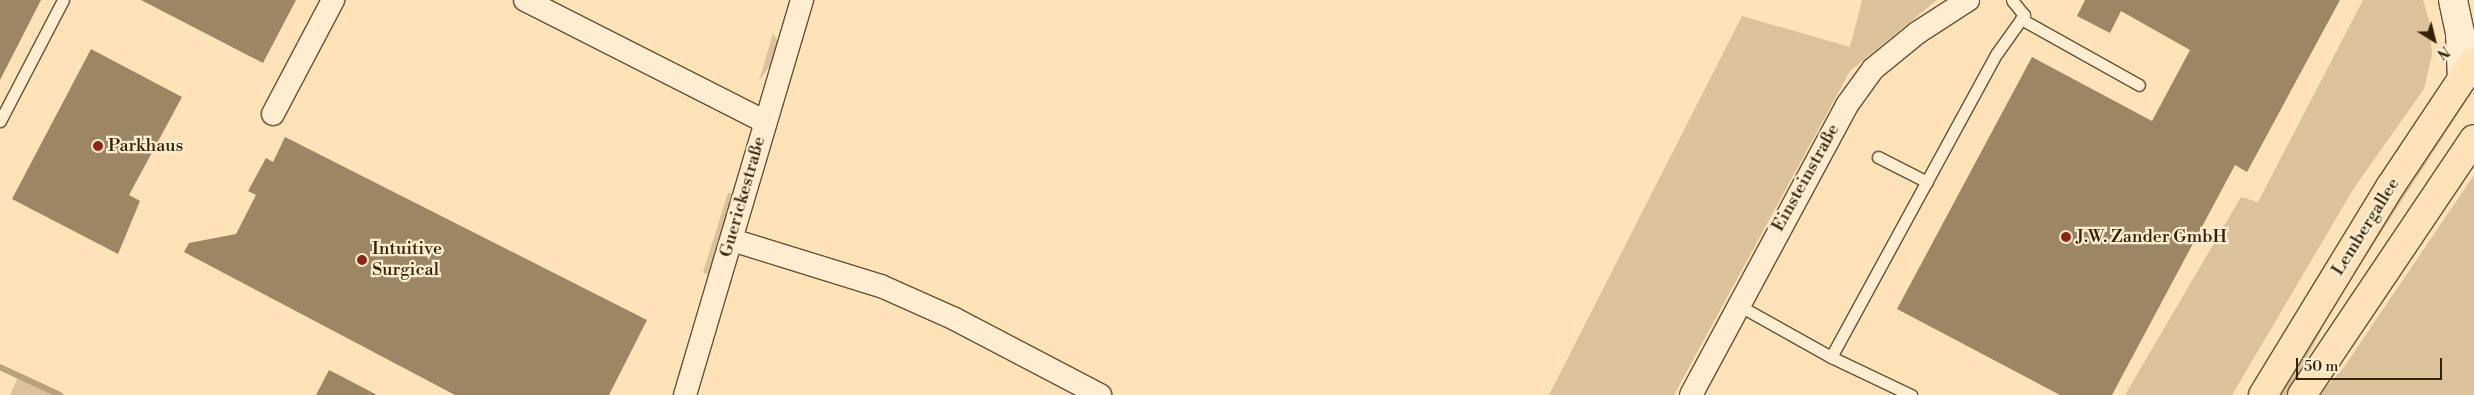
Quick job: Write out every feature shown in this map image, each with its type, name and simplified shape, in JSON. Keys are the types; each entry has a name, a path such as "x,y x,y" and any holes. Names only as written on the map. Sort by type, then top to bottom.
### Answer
{"main road":[{"path":"2453,0 2468,70"},
{"name":"Lembergallee","path":"2263,395 2390,187 2468,70"},
{"path":"2302,395 2474,139"}],"street":[{"path":"274,114 333,0"},
{"path":"525,0 765,122"},
{"name":"Guerickestraße","path":"685,395 802,0"},
{"name":"Einsteinstraße","path":"1691,395 1825,142 1873,69 1917,32 1968,0"},
{"path":"732,240 881,286 955,319 1100,395"}],"lane":[{"path":"0,121 63,0"},
{"path":"1831,357 1998,53 2024,15 2012,0"},
{"path":"2021,19 2139,85"},
{"path":"1878,157 1927,182"},
{"path":"1738,305 1831,357 1911,395"}],"shaded area":[{"path":"1862,0 1937,0 1850,71 1674,395 1549,395 1742,16 1850,47"},
{"path":"2363,0 2423,0 2430,24 2432,55 2424,89 2354,188 2232,395 2125,395 2241,197 2258,202"},
{"path":"773,33 778,42 772,63 759,81"},
{"path":"2474,80 2474,89 2335,304 2287,395 2277,395 2330,300"},
{"path":"2474,175 2474,395 2319,395 2344,367"},
{"path":"728,193 733,194 710,275 703,272"},
{"path":"20,373 66,395 10,395"}],"building":[{"path":"0,0 41,0 0,80"},
{"path":"141,0 296,0 263,63"},
{"name":"J.W. Zander GmbH","path":"2085,0 2340,0 2247,172 2235,165 2112,395 2060,395 1897,309 2032,57 2152,121 2190,50 2121,11 2110,33 2077,16"},
{"name":"Parkhaus","path":"91,49 182,97 129,195 140,201 118,254 12,199"},
{"name":"Intuitive Surgical","path":"285,137 647,320 609,395 455,395 184,252 189,243 236,234 256,195 248,191 266,158 273,162"},
{"path":"329,370 337,374 377,395 316,395"}],"waterway":[{"path":"0,367 60,395"}],"place":[{"name":"Parkhaus","path":"98,146"},
{"name":"J.W. Zander GmbH","path":"2066,237"},
{"name":"Intuitive Surgical","path":"362,260"}]}
